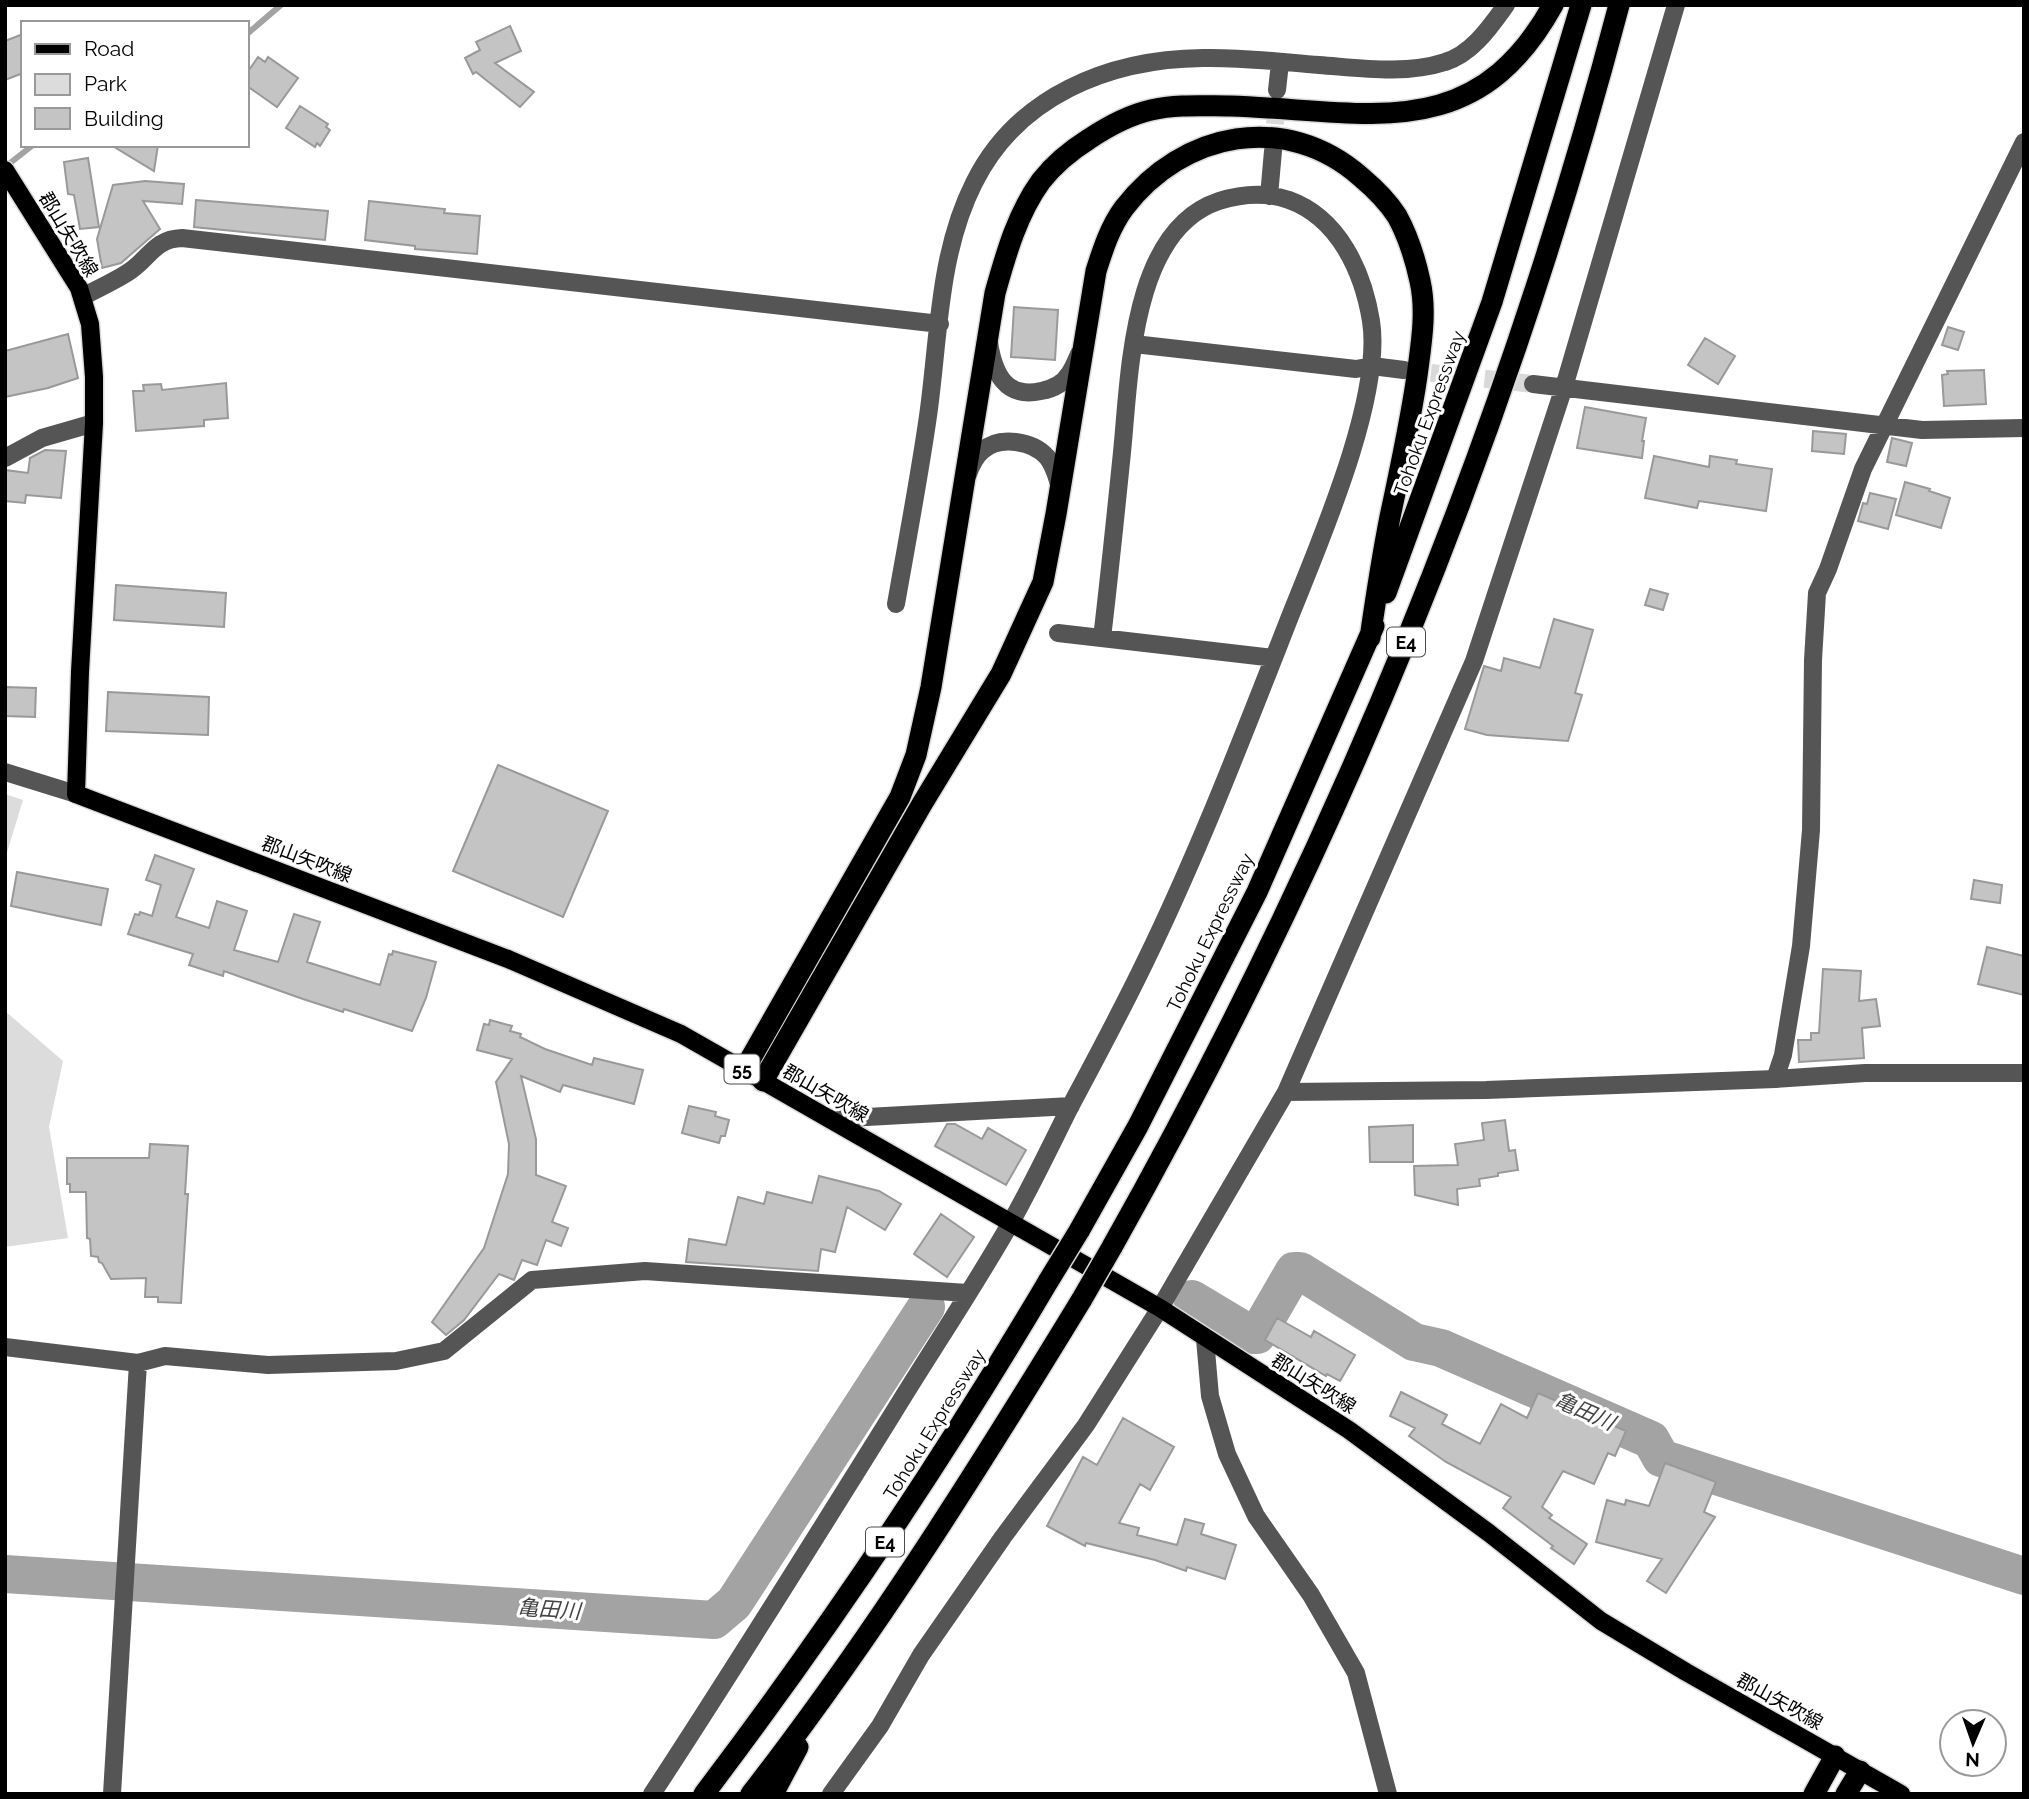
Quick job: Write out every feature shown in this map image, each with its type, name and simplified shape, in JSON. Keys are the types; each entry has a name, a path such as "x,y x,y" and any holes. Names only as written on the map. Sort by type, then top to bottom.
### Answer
{"highway":[{"path":"744,1070 900,797 912,766 931,687 995,293 1007,250 1024,209 1041,181 1061,157 1109,125 1151,110 1203,106 1277,107 1355,115 1394,114 1468,95 1503,72 1530,41 1553,5"},
{"name":"Tohoku Expressway","path":"704,1794 798,1667 904,1514 985,1388 1138,1126 1257,892 1370,638 1450,425 1493,302 1581,5"},
{"name":"E4","path":"751,1794 830,1686 944,1521 1112,1247 1170,1144 1244,1001 1336,806 1404,646 1491,420 1599,82 1619,5"},
{"path":"763,1081 922,804 1001,674 1043,582 1096,271 1108,236 1123,209 1147,183 1174,161 1206,146 1238,138 1291,139 1318,147 1343,161 1372,187 1395,214 1410,245 1421,284 1423,321 1410,422 1389,521 1370,638"},
{"path":"773,1794 830,1686"},
{"path":"1814,1794 1835,1756"},
{"path":"1846,1794 1860,1770"}],"main road":[{"name":"郡山矢吹線","path":"5,170 79,288 90,324 94,423 76,794 509,959 681,1034 1160,1308 1349,1430 1489,1533 1601,1621 1901,1794"}],"street":[{"path":"897,604 928,417 950,255 958,218 989,156 1012,130 1041,104 1099,74 1154,61 1203,58 1390,70 1422,68 1448,62 1472,48 1506,5"},
{"path":"831,1794 880,1726 936,1633 1086,1426 1160,1308 1286,1093 1474,661 1563,387 1676,5"},
{"path":"1277,90 1279,63"},
{"path":"1775,1079 1783,1055 1801,946 1811,831 1813,660 1817,593 1863,469 2024,142"},
{"path":"1269,195 1273,152"},
{"path":"652,1794 736,1666 1011,1223 1146,962 1202,837 1274,658 1336,494 1358,428 1372,366 1372,324 1357,268 1333,231 1315,214 1290,201 1269,195 1233,197 1203,206 1181,222 1164,245 1154,267 1137,323 1134,344 1102,638"},
{"path":"82,298 128,273 168,238 182,238 940,324"},
{"path":"987,333 992,364 1001,379 1013,390 1033,393 1059,384 1069,375 1083,348"},
{"path":"1134,344 1356,369 1372,366 1404,370"},
{"path":"1533,384 1922,430 2024,428"},
{"path":"5,458 42,438 94,423"},
{"path":"961,491 972,464 983,449 1001,442 1020,442 1038,448 1050,460 1060,488"},
{"path":"1058,633 1274,658"},
{"path":"5,772 76,794"},
{"path":"1286,1093 1486,1090 1865,1073 2024,1073"},
{"path":"830,1119 1071,1106"},
{"path":"5,1347 138,1363 165,1356 268,1365 396,1362 444,1351 532,1280 645,1271 967,1293"},
{"path":"1205,1339 1210,1396 1227,1454 1256,1516 1311,1595 1356,1673 1388,1794"},
{"path":"112,1794 138,1363"}],"green space":[{"path":"5,794 23,800 5,859"},
{"path":"5,1011 63,1061 49,1127 68,1238 5,1247"}],"building":[{"path":"510,26 521,51 495,63 534,92 520,107 476,72 473,74 465,58 480,50 476,42"},
{"path":"21,35 21,74 5,80 5,41"},
{"path":"258,57 265,62 268,57 298,78 277,107 248,87 248,72"},
{"path":"300,106 328,124 326,127 330,130 320,146 317,143 315,147 286,128"},
{"path":"114,147 158,147 154,171"},
{"path":"88,158 99,227 80,229 74,195 68,194 64,162"},
{"path":"145,181 184,184 182,204 143,201 160,229 121,263 102,268 97,239 113,185"},
{"path":"196,200 328,211 325,240 194,227"},
{"path":"369,201 445,209 444,213 480,216 477,254 415,249 415,246 365,240"},
{"path":"1014,307 1058,310 1055,360 1011,357"},
{"path":"1948,327 1964,332 1958,350 1942,345"},
{"path":"68,334 78,378 48,388 5,397 5,351"},
{"path":"1705,338 1735,356 1718,384 1688,365"},
{"path":"1984,370 1986,404 1944,406 1942,375 1948,374 1947,371"},
{"path":"226,383 228,418 204,420 204,426 136,431 133,391 144,391 143,385 161,384 162,390"},
{"path":"1585,407 1646,418 1642,458 1577,448"},
{"path":"1813,431 1846,434 1844,454 1812,451"},
{"path":"1892,438 1912,443 1906,466 1887,462"},
{"path":"45,450 66,451 61,498 26,495 25,503 5,501 5,470 28,473 30,458"},
{"path":"1654,456 1709,467 1710,456 1737,460 1736,464 1772,469 1766,511 1699,501 1697,508 1645,498"},
{"path":"1905,482 1950,498 1941,528 1896,515"},
{"path":"1870,493 1896,499 1888,529 1858,521 1863,503 1867,504"},
{"path":"116,585 226,593 224,627 114,620"},
{"path":"1650,589 1668,594 1663,610 1645,605"},
{"path":"1554,619 1593,630 1575,693 1582,695 1568,741 1487,735 1465,729 1484,666 1501,671 1504,658 1540,668"},
{"path":"5,687 36,688 35,717 5,716"},
{"path":"108,692 209,697 208,735 106,731"},
{"path":"498,765 608,811 563,917 453,871"},
{"path":"155,855 194,869 176,917 209,928 217,901 247,911 234,950 278,962 294,914 320,922 307,962 380,985 389,954 392,955 393,951 436,962 426,998 412,1031 344,1009 343,1012 224,971 223,976 189,965 193,954 128,934 135,914 139,915 140,912 152,916 161,885 146,880"},
{"path":"17,872 108,889 101,925 11,906"},
{"path":"1974,880 2002,885 2000,903 1971,899"},
{"path":"1987,947 2024,956 2024,995 1978,984"},
{"path":"1823,969 1861,971 1859,1001 1876,999 1880,1026 1862,1028 1864,1058 1799,1062 1798,1040 1811,1040 1811,1033 1819,1033"},
{"path":"490,1020 512,1026 510,1031 521,1034 520,1037 545,1049 592,1065 594,1058 643,1070 634,1104 563,1085 560,1092 521,1076 536,1139 536,1175 566,1186 552,1222 568,1228 561,1246 546,1240 537,1265 522,1260 514,1280 499,1274 464,1320 446,1335 432,1322 484,1248 508,1174 509,1144 496,1082 512,1059 477,1050 484,1024 489,1025"},
{"path":"689,1106 716,1112 715,1116 729,1120 725,1136 721,1136 719,1143 682,1133"},
{"path":"1505,1120 1509,1151 1515,1150 1518,1170 1479,1179 1480,1186 1457,1189 1458,1205 1415,1195 1414,1166 1458,1165 1455,1144 1484,1140 1482,1123"},
{"path":"947,1124 955,1124 982,1139 988,1128 1026,1150 1006,1185 935,1146"},
{"path":"1413,1125 1413,1162 1370,1162 1369,1127"},
{"path":"150,1144 188,1146 185,1194 188,1194 181,1303 158,1302 158,1297 145,1297 146,1278 111,1279 98,1257 91,1256 90,1239 87,1238 86,1192 70,1192 70,1184 67,1184 67,1158 149,1158"},
{"path":"819,1176 879,1191 901,1204 885,1230 847,1207 835,1252 821,1249 818,1271 686,1262 689,1239 726,1245 738,1197 764,1204 767,1192 812,1203"},
{"path":"941,1214 974,1237 947,1277 914,1254"},
{"path":"1277,1318 1311,1337 1314,1331 1355,1355 1340,1381 1327,1374 1326,1376 1265,1340"},
{"path":"1401,1392 1447,1415 1442,1424 1480,1444 1501,1404 1527,1418 1538,1393 1626,1431 1615,1456 1608,1453 1594,1484 1563,1471 1542,1507 1552,1515 1549,1518 1587,1544 1574,1564 1503,1508 1511,1497 1446,1462 1409,1436 1415,1428 1390,1416"},
{"path":"1123,1418 1174,1447 1150,1490 1140,1484 1119,1523 1139,1528 1137,1535 1177,1545 1185,1519 1204,1524 1201,1534 1236,1545 1225,1579 1086,1543 1085,1546 1047,1526 1083,1457 1097,1465"},
{"path":"1665,1463 1716,1482 1704,1512 1715,1517 1666,1593 1647,1581 1662,1559 1596,1542 1607,1500 1625,1505 1626,1500 1649,1506"}],"waterway":[{"path":"248,33 281,5"},
{"path":"5,167 30,147"},
{"name":"亀田川","path":"1192,1299 1252,1335 1257,1335 1294,1271 1300,1271 1414,1342 1441,1348 1651,1440 1661,1458 2024,1576"},
{"name":"亀田川","path":"5,1574 714,1620 734,1603 926,1307"}],"tunnel":[{"path":"1273,151 1277,96"},
{"path":"1404,370 1533,384"}]}
